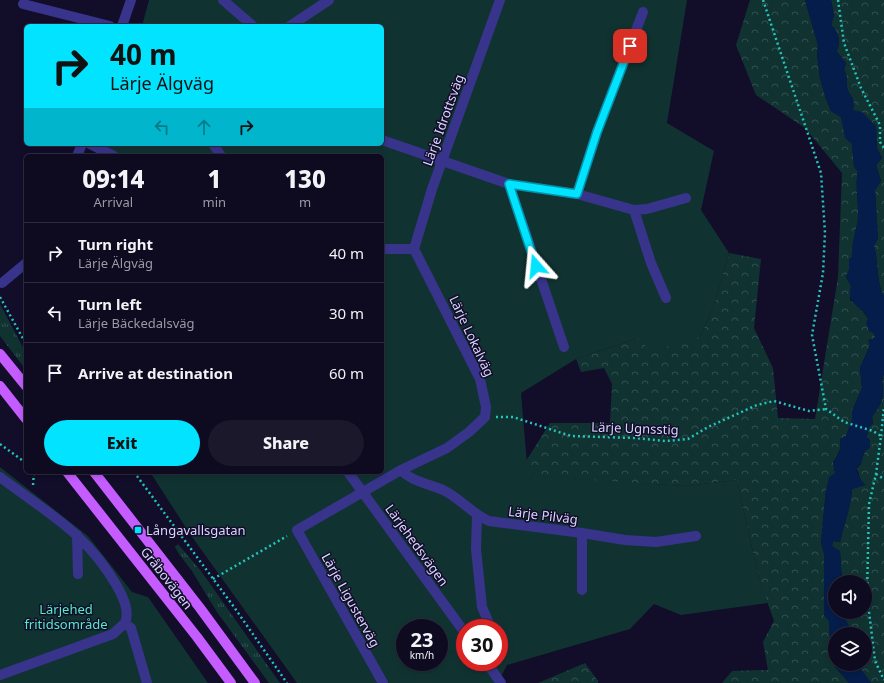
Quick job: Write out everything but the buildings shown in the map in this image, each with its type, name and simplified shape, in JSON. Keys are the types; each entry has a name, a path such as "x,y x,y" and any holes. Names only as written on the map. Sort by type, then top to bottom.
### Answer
{"main road":[{"path":"0,354 24,384"},
{"path":"0,386 24,416"},
{"name":"Gråbovägen","path":"69,474 197,637 231,683"},
{"name":"Gråbovägen","path":"96,474 222,637 255,683"}],"street":[{"path":"123,24 131,0"},
{"path":"223,0 251,24"},
{"path":"293,24 329,0"},
{"name":"Lärje Idrottsväg","path":"414,249 443,161 500,0"},
{"path":"22,4 102,24"},
{"path":"577,194 597,132 643,12"},
{"path":"384,141 509,184 577,194 634,210 660,206 686,198"},
{"path":"94,146 110,154"},
{"path":"509,184 564,348"},
{"path":"634,210 651,263 666,298"},
{"path":"384,249 414,249"},
{"name":"Lärje Lokalväg","path":"414,249 480,379 486,407 484,417"},
{"path":"2,283 24,265"},
{"path":"297,530 401,470 447,448 469,432 484,417"},
{"name":"Lärje Pilväg","path":"401,470 407,476 445,491 477,516 489,521 625,540 656,542 696,536"},
{"name":"Lärjehedsvägen","path":"350,474 456,621"},
{"path":"0,477 62,521 91,548 108,570 122,594 126,610 125,624 113,634 0,676"},
{"path":"477,516 476,549 482,607 487,619"},
{"name":"Lärje Ligusterväg","path":"297,530 383,683"},
{"path":"582,533 582,590"},
{"path":"77,535 78,574"},
{"path":"125,624 131,628 147,683"},
{"path":"490,683 493,671"},
{"path":"493,671 501,683"}],"path":[{"path":"763,0 821,173 825,233 823,273 812,334 826,409 844,422 873,431 881,436"},
{"path":"838,0 844,43 861,88 880,125 880,142 884,148"},
{"path":"0,297 24,340"},
{"name":"Lärje Ugnsstig","path":"484,417 513,417 571,436 634,438 666,442 688,439 708,427 757,404 774,401 809,411 826,409"},
{"path":"884,407 876,474 869,504 867,595 875,661 884,680"},
{"path":"0,444 24,462"},
{"path":"135,474 287,683"},
{"path":"876,474 884,479"},
{"path":"213,579 297,530"}],"green space":[{"path":"149,0 687,0 667,123 714,151 701,210 729,253 713,308 700,337 651,351 638,338 576,359 521,393 528,476 686,486 737,480 759,579 768,603 681,615 654,604 630,629 508,665 508,619 456,619 456,671 504,671 498,683 297,683 190,534 151,474 384,474 384,154 100,154 102,146 384,146 384,24 143,24"},
{"path":"750,0 805,0 818,45 817,55 820,78 826,99 831,111 841,117 844,130 852,144 854,167 858,171 858,217 852,257 849,260 849,270 846,277 851,286 850,300 867,316 872,326 875,338 869,340 870,345 860,368 862,388 852,411 852,420 846,436 840,439 839,451 833,462 835,473 826,490 821,543 824,553 824,615 829,621 829,627 828,627 828,671 838,671 849,683 722,683 732,671 768,670 763,642 774,621 759,579 737,480 686,486 528,477 526,461 550,423 610,423 612,384 604,368 581,372 576,359 638,338 700,337 713,308 729,253 761,259 754,328 773,368 778,418 815,419 838,277 842,173 805,128 756,95 736,45"},
{"path":"831,0 884,0 884,296 881,291 874,246 878,238 875,190 881,181 876,165 882,158 877,148 876,126 853,110 853,99 848,90 844,70 846,63 837,52 839,44 838,34 831,25 834,15"},
{"path":"0,304 24,349 24,367 0,336"},
{"path":"884,373 884,683 871,683 862,671 872,671 872,627 845,627 845,619 872,619 872,575 842,575 840,551 832,546 833,541 840,542 849,509 852,489 862,485 856,469 861,464 862,458 870,441 867,436 869,427 873,423 872,417 882,400 882,381"},
{"name":"Lärjehed fritidsområde","path":"0,467 88,536 132,592 148,597 208,683 0,683"},
{"path":"178,544 201,571 280,683 269,683 217,612 192,571 179,554 175,547"},
{"path":"585,663 598,683 538,683"}],"water":[{"path":"805,0 831,0 834,15 831,25 838,34 839,44 837,52 846,63 844,70 848,90 853,99 853,110 862,112 876,126 877,148 882,158 876,165 881,181 875,190 878,238 874,246 881,291 884,296 883,396 872,417 873,423 869,427 867,436 870,441 870,448 864,452 861,464 856,469 861,480 866,485 852,489 849,509 840,542 833,541 832,546 840,551 842,575 828,575 828,619 846,619 849,627 829,627 829,621 824,615 824,553 821,543 826,490 829,477 835,473 833,462 840,451 840,439 846,436 852,420 852,411 862,388 860,368 870,346 868,340 875,338 875,334 869,331 866,323 868,318 854,304 850,297 851,286 846,277 849,270 849,259 852,257 858,217 858,171 854,167 852,144 845,138 841,117 831,111 826,99 820,78 817,55 818,45"},
{"path":"838,671 862,671 871,683 849,683"}],"place":[{"name":"Långavallsgatan","path":"138,530"}],"route":[{"path":"536,266 509,184 577,194 597,132 630,46"}]}
